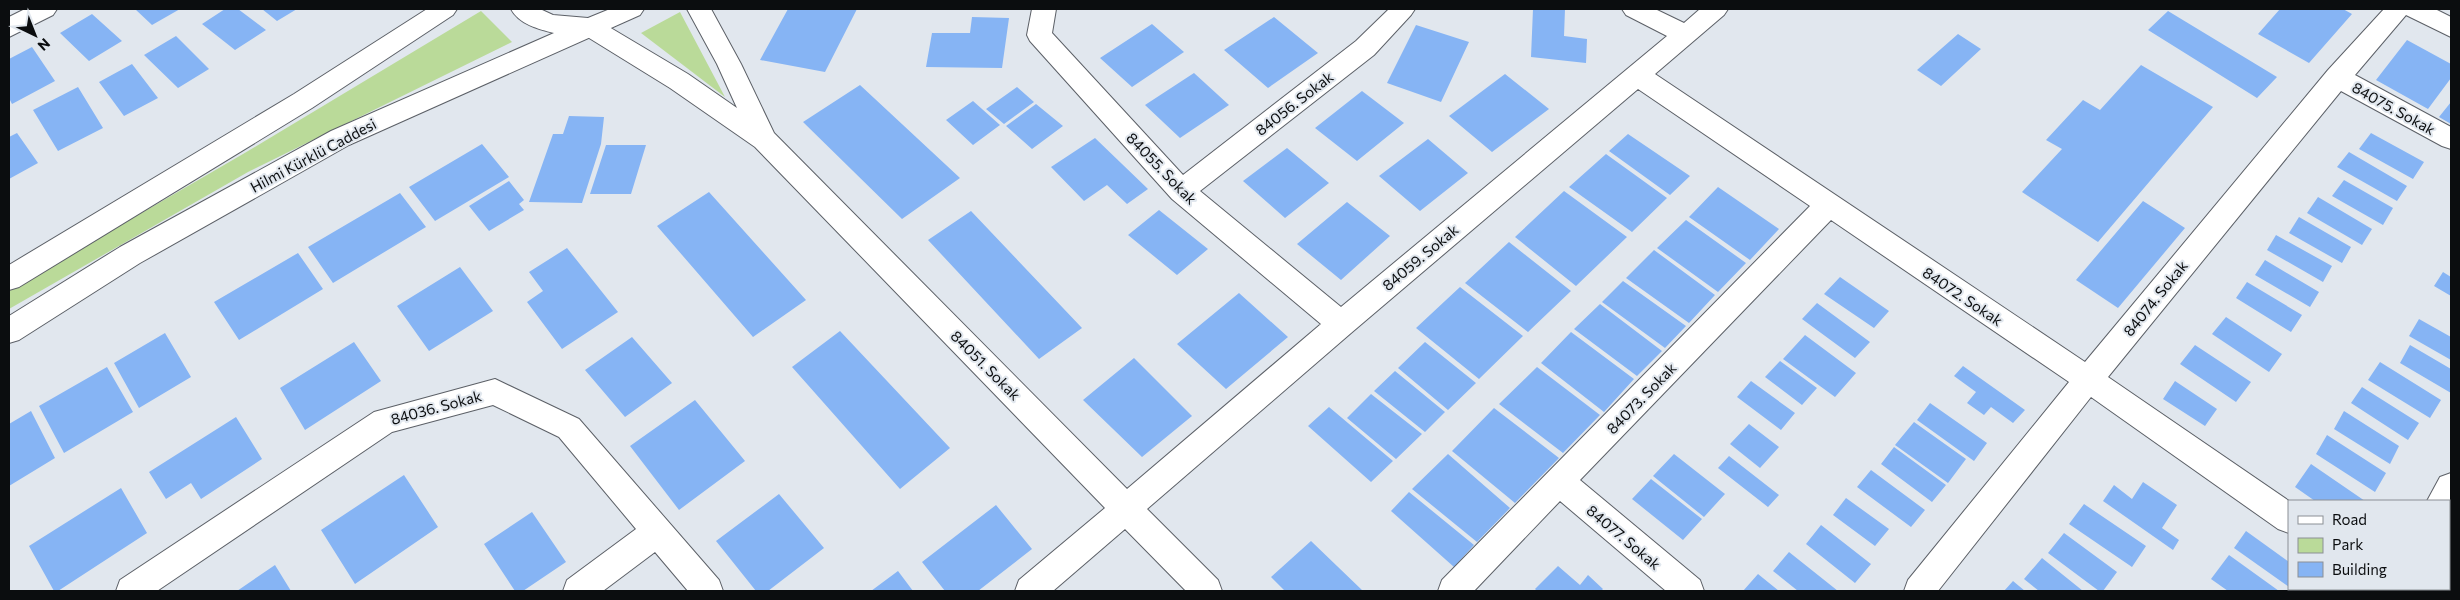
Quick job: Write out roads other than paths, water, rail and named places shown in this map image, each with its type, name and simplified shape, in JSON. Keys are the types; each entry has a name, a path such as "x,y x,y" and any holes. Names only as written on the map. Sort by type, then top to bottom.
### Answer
{"street":[{"path":"9,28 45,9"},
{"path":"9,279 303,101 445,9"},
{"path":"523,9 538,20 562,27 590,27 679,81 764,140"},
{"name":"Hilmi Kürklü Caddesi","path":"9,331 130,255 340,138 632,9"},
{"path":"699,9 729,64 764,140"},
{"name":"84055. Sokak","path":"1044,9 1039,35 1181,191 1341,324"},
{"name":"84056. Sokak","path":"1181,191 1364,48 1403,9"},
{"path":"1634,9 1684,34"},
{"name":"84059. Sokak","path":"1030,591 1341,324 1716,9"},
{"name":"84074. Sokak","path":"1919,591 2088,379 2337,77 2398,9"},
{"path":"2414,9 2451,28"},
{"name":"84072. Sokak","path":"1636,75 2088,379 2288,518"},
{"name":"84075. Sokak","path":"2337,77 2451,139"},
{"name":"84051. Sokak","path":"764,140 1207,591"},
{"name":"84073. Sokak","path":"1453,591 1828,205"},
{"name":"84036. Sokak","path":"131,591 384,421 495,392 569,428 708,591"},
{"name":"84077. Sokak","path":"1560,482 1689,591"},
{"path":"2443,500 2451,487"},
{"path":"578,591 658,531"},
{"path":"2387,590 2393,591"}]}
